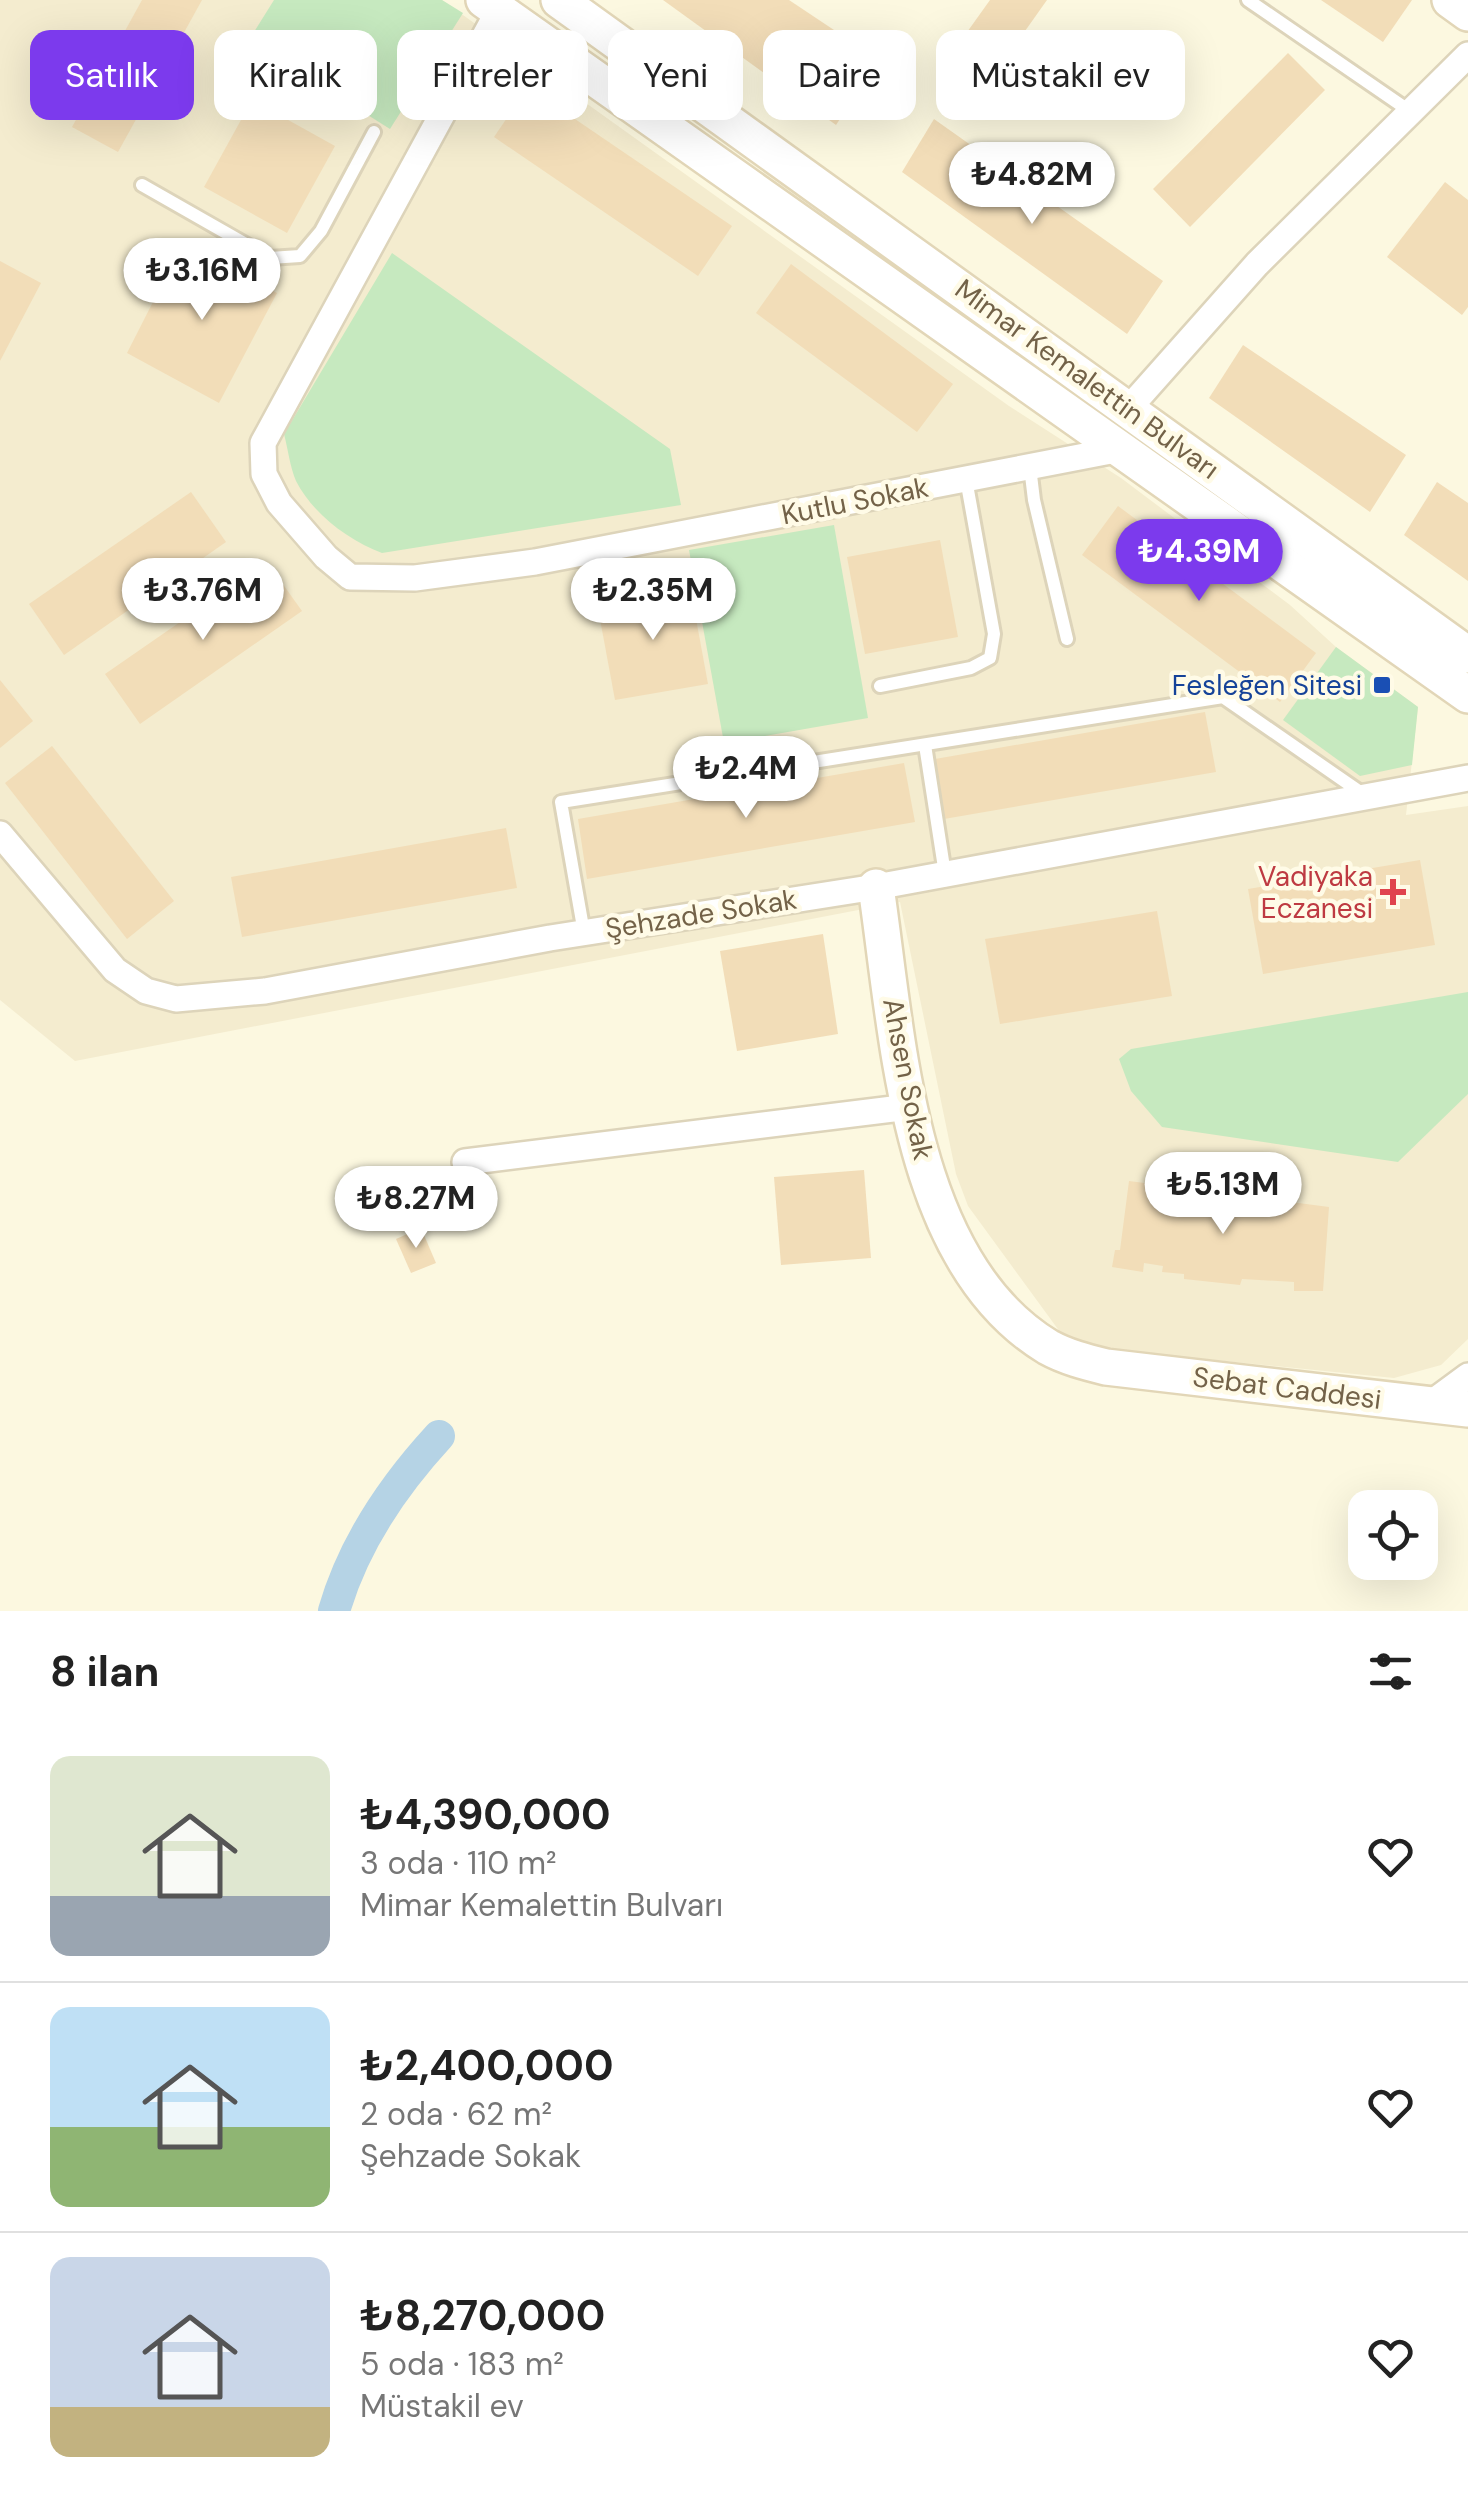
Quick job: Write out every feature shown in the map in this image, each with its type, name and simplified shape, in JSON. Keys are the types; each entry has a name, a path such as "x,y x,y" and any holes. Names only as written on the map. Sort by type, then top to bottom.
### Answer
{"main road":[{"name":"Mimar Kemalettin Bulvarı","path":"559,0 1468,655"},
{"path":"1450,0 1468,13"},
{"path":"496,3 1468,695"},
{"name":"Ahsen Sokak","path":"876,887 908,1107 918,1151 943,1214 996,1306 1051,1349 1106,1367"},
{"name":"Sebat Caddesi","path":"1106,1367 1468,1409"}],"street":[{"name":"Kutlu Sokak","path":"496,3 264,443 264,474 279,503 326,557 350,577 415,578 535,562 1121,450"},
{"path":"1129,408 1257,264 1468,55"},
{"name":"Şehzade Sokak","path":"0,834 115,970 146,991 176,999 264,991 584,933 876,887 1468,778"},
{"path":"465,1162 908,1107"},
{"path":"1430,1404 1468,1376"}],"lane":[{"path":"1248,0 1411,112"},
{"path":"142,184 270,258 300,256 321,231 374,132"},
{"path":"1030,467 1034,500 1067,638"},
{"path":"880,686 970,668 990,658 994,634 966,479"},
{"path":"584,933 561,802 1223,698 1365,796"},
{"path":"925,745 945,874"}],"shaded area":[{"path":"0,0 442,0 484,30 397,30 397,120 588,120 588,105 1009,406 1121,478 1418,707 1406,815 1468,806 1468,1339 1441,1365 1394,1378 1085,1347 1060,1332 968,1206 956,1174 900,902 75,1061 0,1000"}],"green space":[{"path":"274,0 442,0 463,13 452,30 397,30 397,118 390,129 376,120 377,30 255,30"},
{"path":"392,253 670,449 681,505 382,553 333,524 296,481 284,434"},
{"path":"834,525 868,718 724,743 689,550"},
{"path":"1336,647 1418,707 1412,765 1360,776 1283,720"},
{"path":"1468,992 1468,1094 1398,1162 1162,1127 1131,1091 1119,1059 1131,1049"},
{"path":"394,1173 410,1211 377,1227 359,1189"}],"building":[{"path":"142,0 202,0 185,30 125,30"},
{"path":"663,0 789,0 834,30 763,30 763,72 743,58 743,30 705,30"},
{"path":"990,0 1047,0 1026,30 969,30"},
{"path":"1321,0 1412,0 1383,42"},
{"path":"1288,53 1325,90 1190,227 1153,189"},
{"path":"934,119 1163,281 1127,334 902,172"},
{"path":"76,120 136,120 118,152 72,127"},
{"path":"241,120 288,120 335,146 287,233 204,187"},
{"path":"506,120 576,120 732,226 698,276 494,137"},
{"path":"1445,182 1468,200 1468,307 1462,315 1387,257"},
{"path":"183,243 277,293 219,403 127,353"},
{"path":"0,261 41,283 0,361"},
{"path":"791,264 953,384 917,432 756,313"},
{"path":"1243,345 1406,455 1370,512 1209,398"},
{"path":"1437,482 1468,503 1468,581 1404,535"},
{"path":"191,492 226,542 64,655 29,604"},
{"path":"1118,506 1316,653 1280,702 1082,555"},
{"path":"940,540 958,637 865,654 847,557"},
{"path":"267,562 302,611 140,724 105,674"},
{"path":"690,586 708,684 615,700 597,603"},
{"path":"0,680 33,721 0,748"},
{"path":"1205,712 1216,772 944,819 935,759"},
{"path":"52,746 174,901 127,939 5,783"},
{"path":"904,763 915,822 587,879 578,819"},
{"path":"506,828 517,888 242,937 231,877"},
{"path":"1420,860 1435,945 1263,974 1248,889"},
{"path":"1157,911 1172,996 1000,1024 985,939"},
{"path":"823,934 838,1034 737,1051 720,951"},
{"path":"864,1170 871,1258 781,1265 774,1177"},
{"path":"1129,1181 1329,1207 1323,1291 1294,1291 1294,1282 1242,1279 1240,1285 1184,1279 1184,1274 1162,1272 1163,1266 1144,1263 1143,1272 1112,1267 1115,1250 1120,1250"},
{"path":"421,1228 436,1263 411,1273 396,1239"}],"waterway":[{"path":"334,1611 352,1563 376,1518 439,1436"}],"place":[{"name":"Fesleğen Sitesi","path":"1382,685"},
{"name":"Vadiyaka Eczanesi","path":"1393,892"}]}
